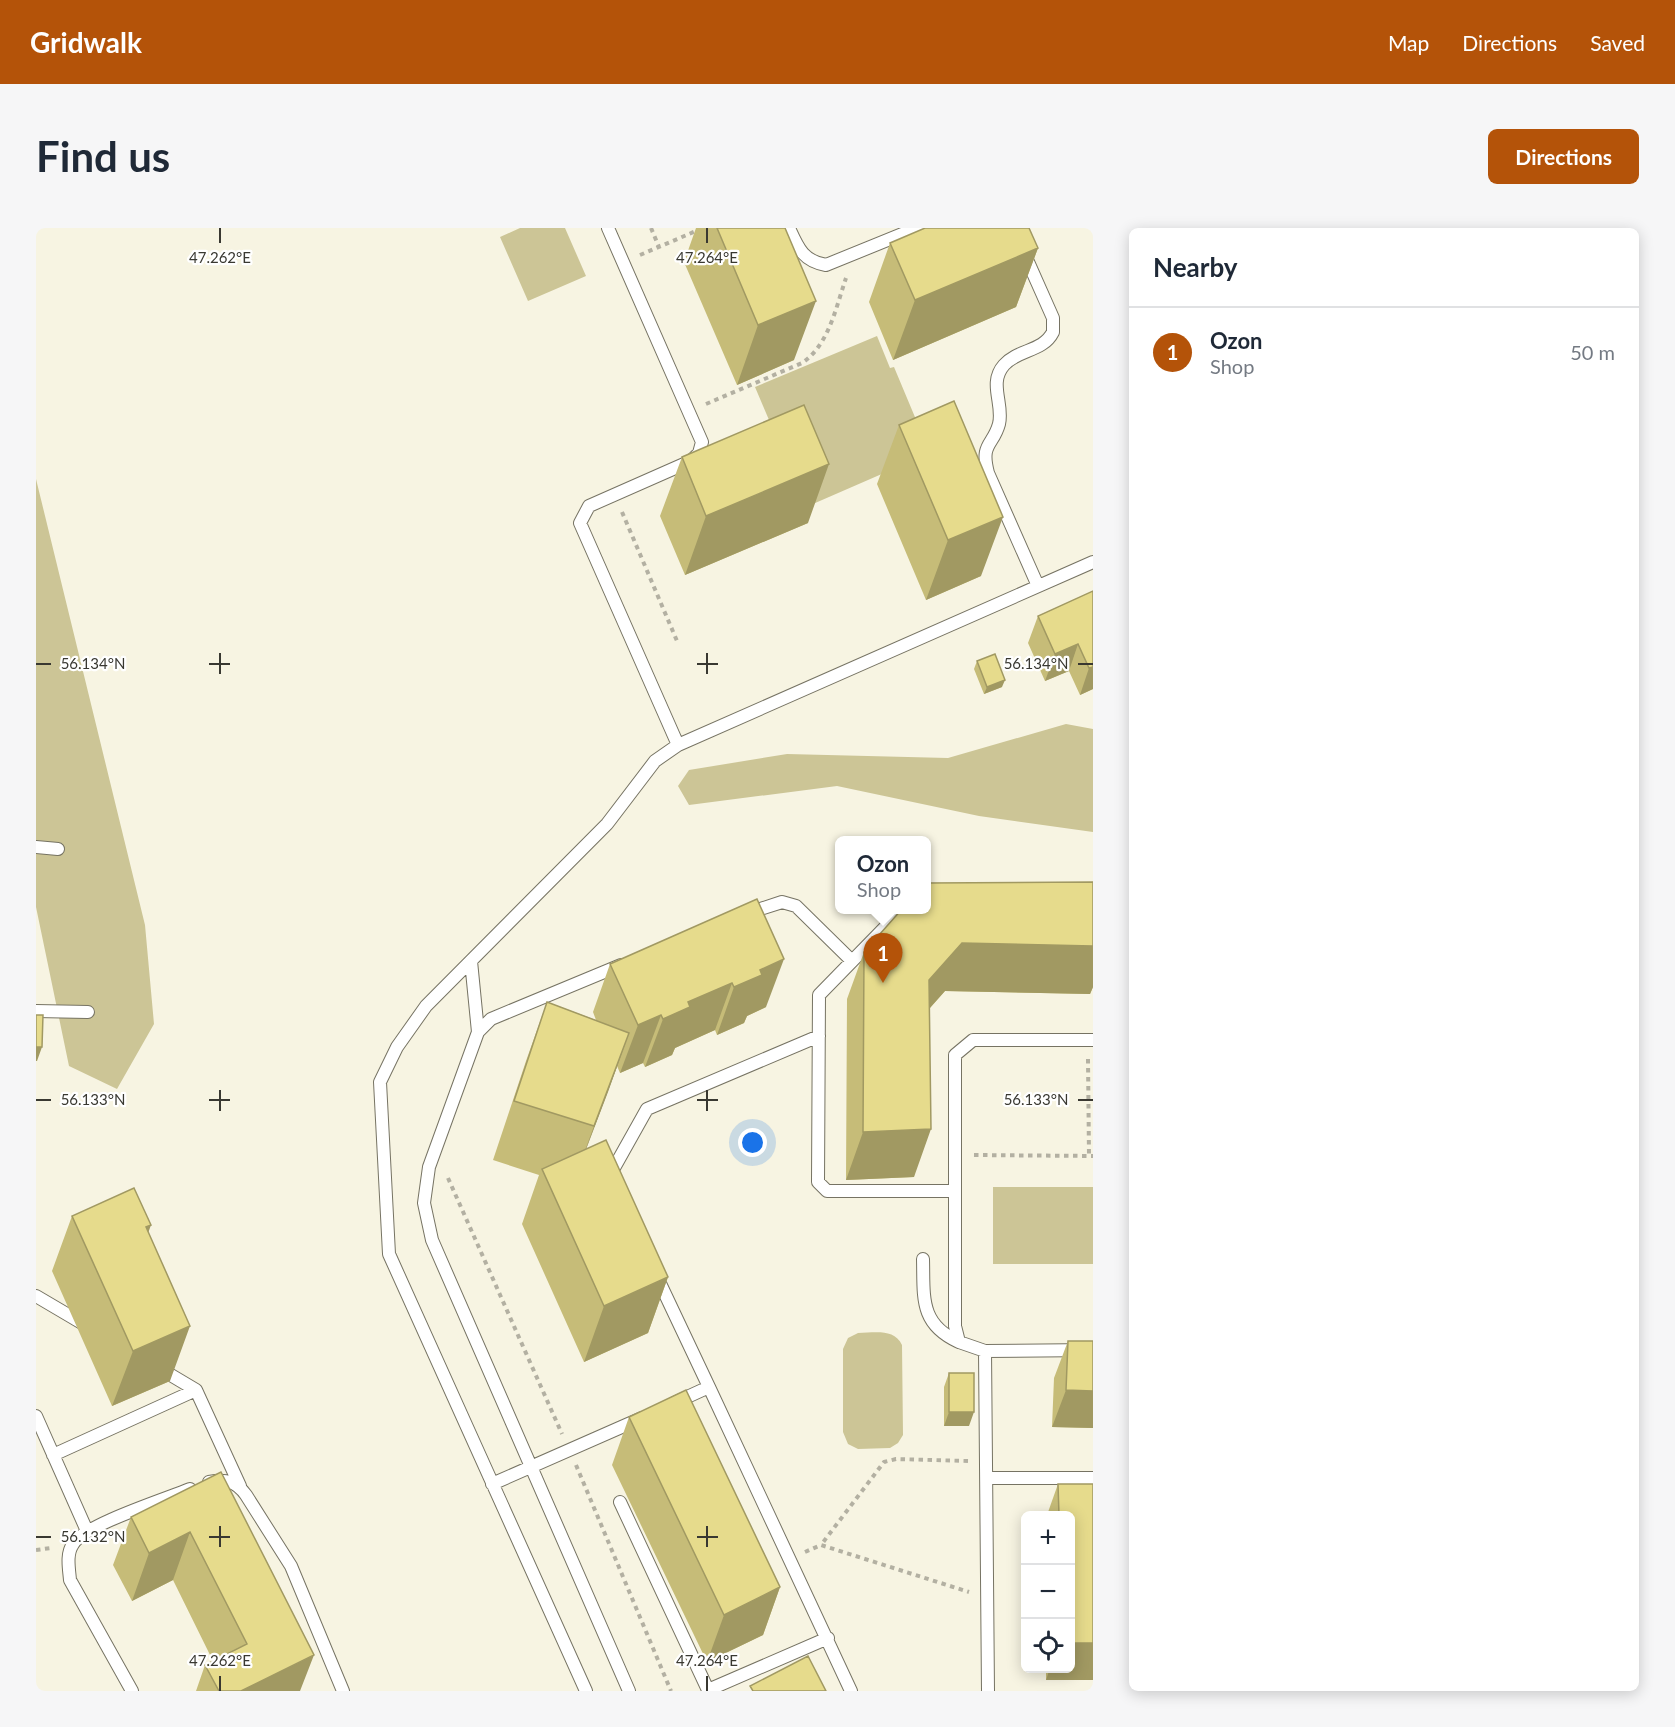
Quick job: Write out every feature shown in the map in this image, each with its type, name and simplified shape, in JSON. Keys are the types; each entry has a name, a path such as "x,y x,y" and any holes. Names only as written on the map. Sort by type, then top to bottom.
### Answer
{"lane":[{"path":"608,228 702,442 696,458 589,506 584,511 582,530 678,745"},
{"path":"789,228 800,252 815,263 826,265 917,228"},
{"path":"1013,228 1053,318 1053,332 1042,345 1010,359 999,372 996,384 999,423 986,447 986,459 988,472 1038,586"},
{"path":"586,1691 389,1254 380,1082 397,1047 415,1020 607,824 655,762 678,745 1093,562"},
{"path":"36,847 58,849"},
{"path":"734,918 767,905 782,902 796,906 852,961"},
{"path":"897,914 819,995 818,1182 826,1191 955,1191"},
{"path":"628,1691 432,1240 424,1203 429,1167 478,1032 491,1019 635,960"},
{"path":"471,961 478,1032"},
{"path":"36,1011 88,1012"},
{"path":"614,1187 609,1177 647,1108 819,1036"},
{"path":"959,1342 955,1326 956,1055 973,1040 1090,1040"},
{"path":"923,1259 924,1300 932,1322 942,1334 986,1351 1093,1350"},
{"path":"649,1261 851,1691"},
{"path":"36,1296 96,1331"},
{"path":"986,1351 988,1691"},
{"path":"146,1361 196,1390 240,1486 291,1566 343,1691"},
{"path":"492,1484 709,1387"},
{"path":"53,1455 196,1390"},
{"path":"36,1416 87,1531"},
{"path":"987,1478 1093,1478"},
{"path":"132,1691 70,1580 68,1560 73,1544 87,1531 206,1483 224,1479 240,1486"},
{"path":"620,1502 707,1691 828,1638"}],"path":[{"path":"651,228 659,247"},
{"path":"623,263 703,228"},
{"path":"689,411 802,363 814,354 822,344 855,255"},
{"path":"615,494 677,641"},
{"path":"955,1155 1091,1156 1090,1040"},
{"path":"435,1150 569,1450 671,1691"},
{"path":"986,1462 896,1459 884,1462 821,1545 987,1598"}],"shaded area":[{"path":"520,228 565,228 586,276 528,301 500,237"},
{"path":"877,336 890,368 894,367 930,453 806,507 755,387"},
{"path":"36,479 145,925 154,1024 117,1089 69,1066 36,907"},
{"path":"1066,724 1093,729 1093,832 979,816 837,786 689,805 678,786 689,770 787,754 948,758"},
{"path":"993,1187 1093,1187 1093,1264 993,1264"},
{"path":"858,1333 889,1334 902,1345 903,1435 898,1443 890,1448 858,1449 848,1444 843,1432 843,1349 848,1338"}],"building":[{"path":"717,228 785,228 816,301 758,325"},
{"path":"925,228 1029,228 1038,248 915,300 890,243"},
{"path":"954,401 1003,517 948,540 899,425"},
{"path":"804,405 829,464 706,516 682,457"},
{"path":"1093,591 1093,667 1089,668 1078,644 1055,654 1038,616"},
{"path":"995,654 1005,680 987,687 977,661"},
{"path":"1093,882 1093,946 962,943 929,980 931,1129 863,1132 864,952 898,914 931,914 931,883"},
{"path":"757,899 784,959 760,970 762,975 734,987 732,983 688,1002 690,1007 663,1019 661,1015 638,1025 610,964"},
{"path":"547,1002 629,1033 594,1126 514,1101"},
{"path":"36,1015 43,1015 42,1047 36,1047"},
{"path":"606,1140 668,1277 604,1306 542,1169"},
{"path":"134,1188 151,1225 146,1227 190,1326 133,1351 72,1216"},
{"path":"1068,1341 1093,1341 1093,1391 1066,1390"},
{"path":"949,1373 974,1373 974,1412 949,1412"},
{"path":"686,1390 780,1587 724,1615 629,1417"},
{"path":"221,1472 314,1655 241,1691 219,1691 205,1665 247,1644 190,1532 149,1553 131,1517"},
{"path":"1058,1484 1093,1484 1093,1643 1075,1643 1075,1511 1059,1511"},
{"path":"808,1656 826,1691 753,1691 750,1686"}],"place":[{"name":"Ozon","path":"883,983"}]}
